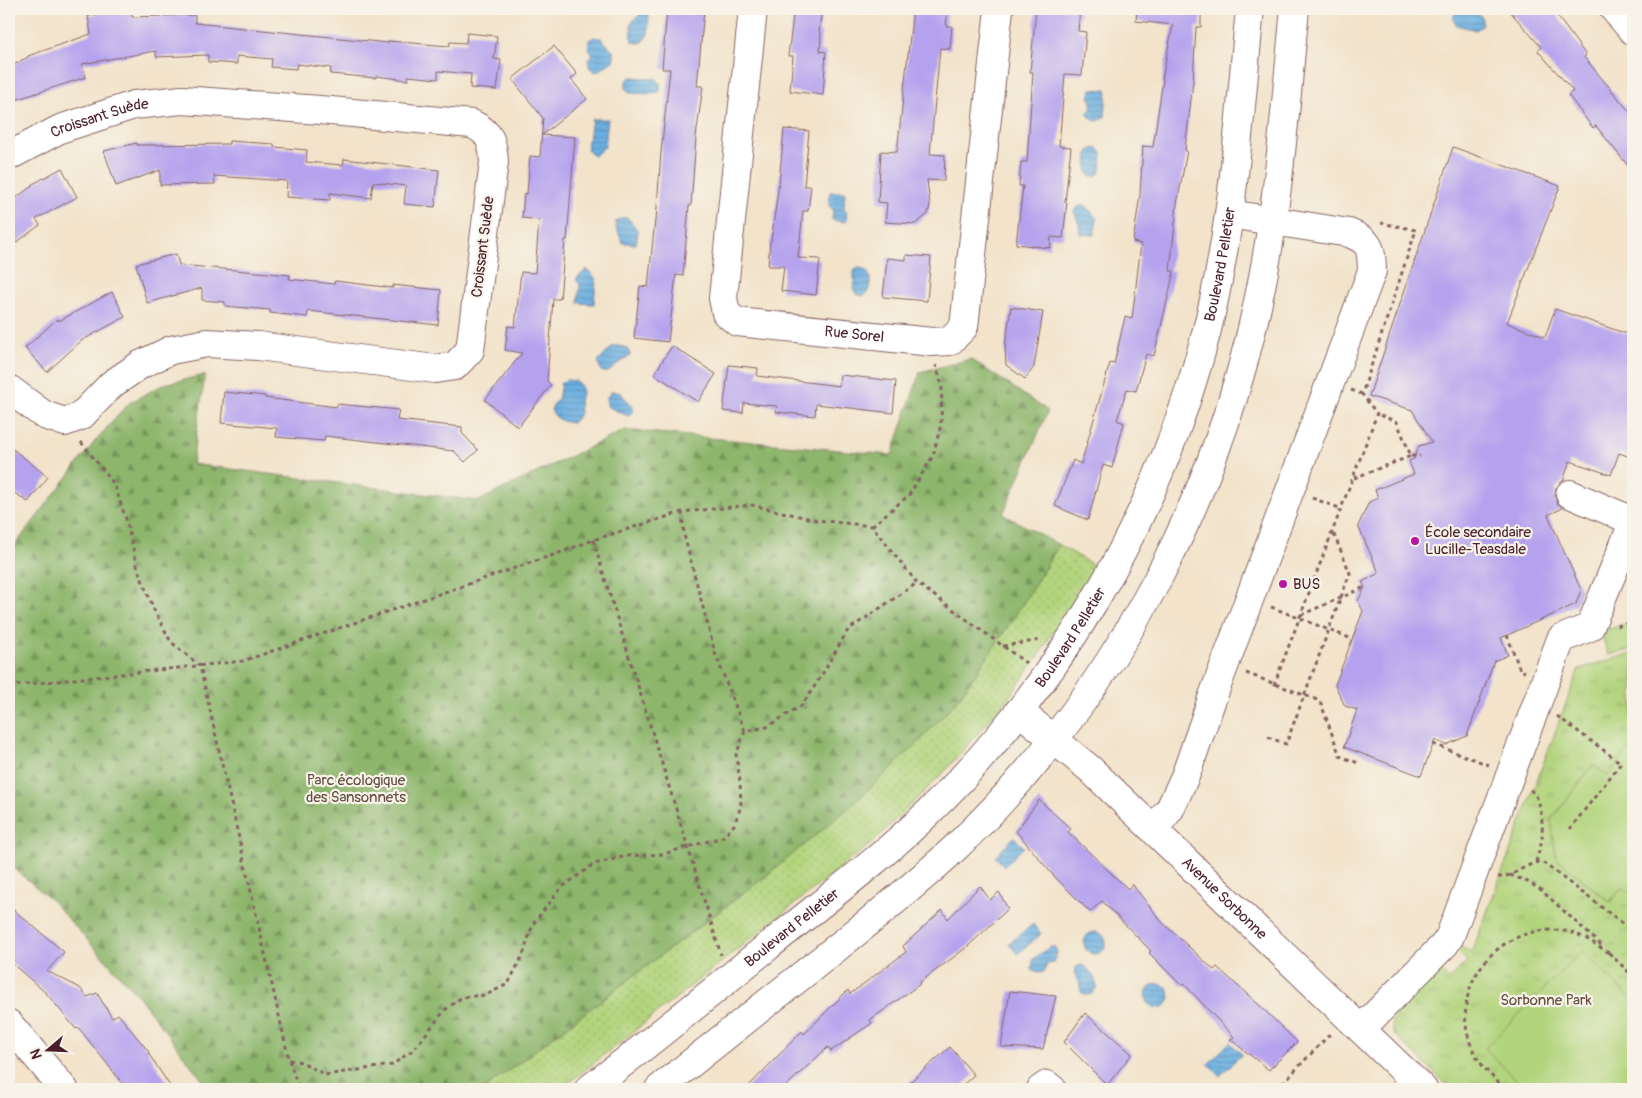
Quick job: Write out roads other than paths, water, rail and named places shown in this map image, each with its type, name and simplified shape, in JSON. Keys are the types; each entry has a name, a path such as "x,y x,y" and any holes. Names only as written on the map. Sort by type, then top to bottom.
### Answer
{"street":[{"name":"Rue Sorel","path":"752,9 723,298 726,312 736,322 932,342 950,342 964,327 1000,9"},
{"name":"Boulevard Pelletier","path":"589,1089 798,923 907,833 958,782 1019,711 1040,684 1090,609 1129,538 1166,457 1180,420 1203,345 1220,272 1229,214 1250,9"},
{"path":"659,1089 935,866 1002,800 1055,740 1103,672 1142,607 1179,537 1199,491 1222,431 1244,362 1263,278 1272,220 1295,9"},
{"path":"1614,9 1633,31"},
{"name":"Croissant Suède","path":"9,156 60,129 134,105 182,100 466,123 482,129 490,139 494,162 470,350 455,366 435,369 258,346 207,343 171,350 140,365 112,384 81,416 65,422 44,415 9,389"},
{"path":"1154,829 1170,809 1186,774 1249,599 1372,271 1371,252 1367,243 1360,237 1350,233 1229,214"},
{"path":"1361,1029 1445,944 1450,936 1561,639 1590,628 1633,522 1570,494"},
{"name":"Avenue Sorbonne","path":"1019,711 1090,769 1423,1089"},
{"path":"9,1024 64,1089"},
{"path":"1041,1089 1047,1085 1052,1089"}],"water":[{"path":"1458,10 1478,13 1482,17 1482,26 1476,30 1456,25 1453,19 1455,12"},
{"path":"645,13 649,15 648,34 643,42 637,43 632,41 631,23 639,15"},
{"path":"594,37 601,38 614,52 614,60 599,71 594,72 589,67 589,59 593,54 588,48 589,40"},
{"path":"631,77 657,79 660,83 660,91 655,94 630,93 626,89 626,81"},
{"path":"1091,89 1107,90 1105,117 1098,121 1093,120 1087,114 1091,109 1092,101 1089,98"},
{"path":"592,119 608,119 605,146 594,157 587,149 586,143 589,139"},
{"path":"1098,148 1102,153 1101,172 1096,176 1090,176 1087,171 1088,152"},
{"path":"830,192 845,192 844,208 847,212 846,222 832,220 833,210 829,206"},
{"path":"1083,204 1097,219 1094,235 1080,234 1079,224 1074,211"},
{"path":"623,217 628,218 638,231 636,244 623,243 615,222"},
{"path":"858,268 867,271 870,279 869,289 864,296 856,294 853,288 856,280 854,279 854,271"},
{"path":"587,269 596,279 594,304 578,303 580,285 576,279"},
{"path":"613,346 626,348 630,356 609,372 601,371 598,362"},
{"path":"566,380 576,381 581,386 580,414 572,423 560,420 551,410 554,403 558,400 561,383"},
{"path":"612,391 621,393 634,411 628,416 607,406 607,397"},
{"path":"1014,837 1024,847 1004,866 995,857"},
{"path":"1033,924 1041,934 1018,954 1009,944"},
{"path":"1095,932 1103,935 1106,943 1103,951 1095,954 1087,951 1084,943 1087,935"},
{"path":"1050,947 1055,947 1057,952 1054,963 1047,964 1044,972 1032,971 1033,959"},
{"path":"1081,965 1090,971 1095,980 1097,987 1092,994 1086,995 1081,992 1079,981 1074,973 1076,967"},
{"path":"1158,984 1163,985 1169,991 1169,1001 1163,1007 1158,1008 1153,1007 1147,1001 1146,996 1147,991 1153,985"},
{"path":"1230,1042 1242,1054 1220,1076 1208,1064"}],"place":[{"name":"École secondaire Lucille-Teasdale","path":"1415,541"},
{"name":"BUS","path":"1283,584"}],"park label":[{"name":"Parc écologique des Sansonnets","path":"356,788"},
{"name":"Sorbonne Park","path":"1546,1000"}]}
